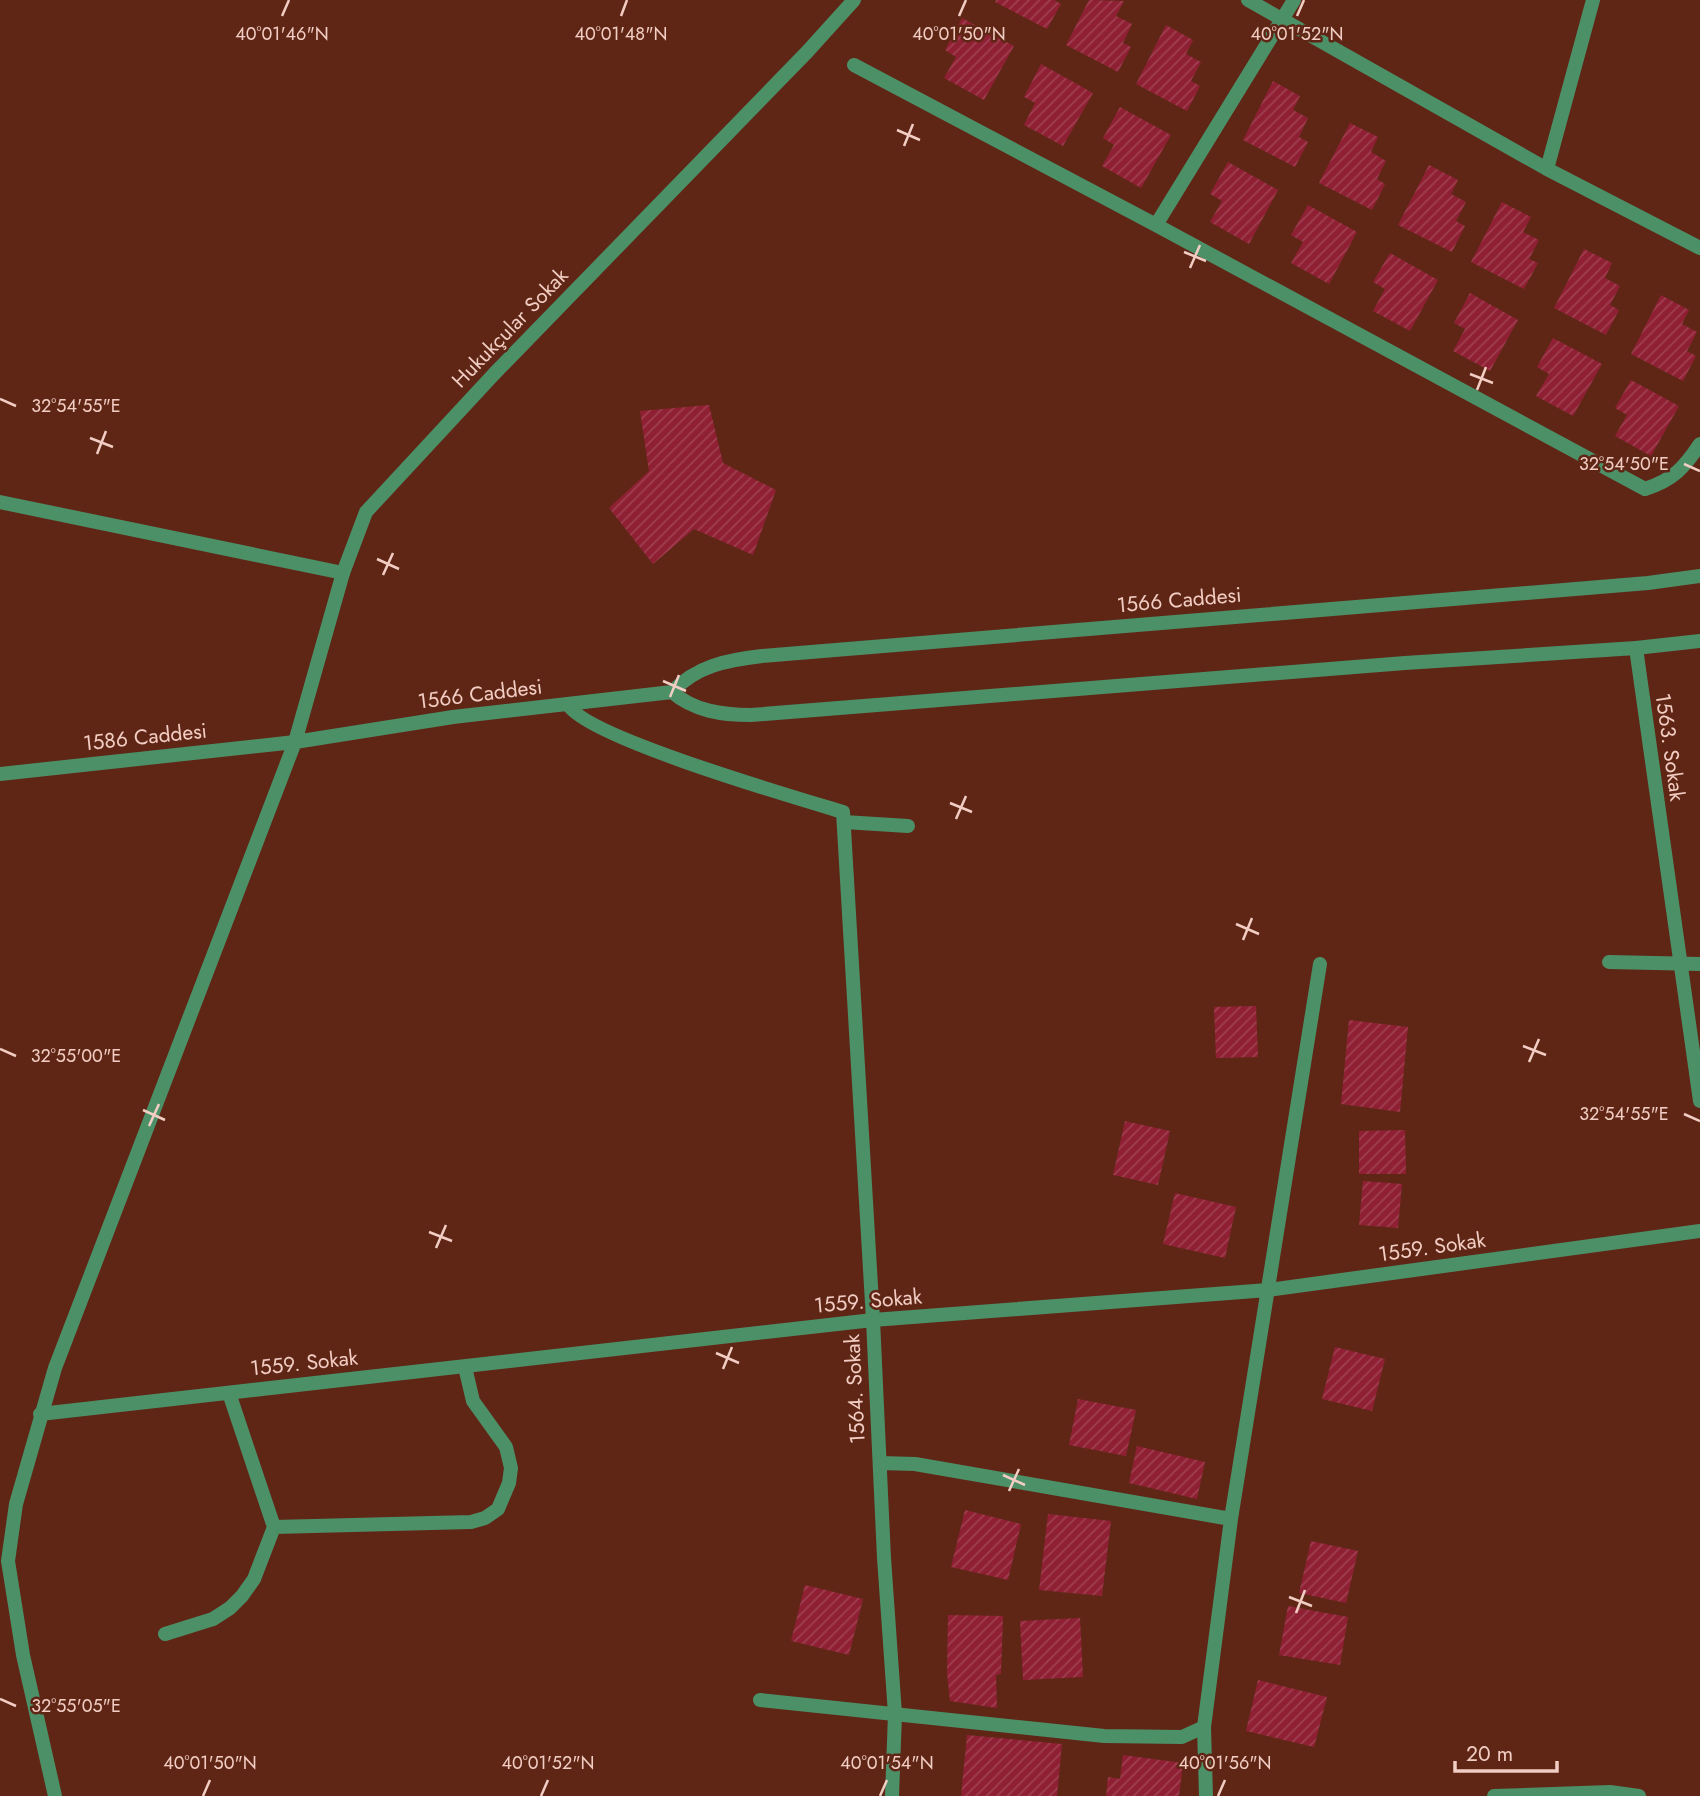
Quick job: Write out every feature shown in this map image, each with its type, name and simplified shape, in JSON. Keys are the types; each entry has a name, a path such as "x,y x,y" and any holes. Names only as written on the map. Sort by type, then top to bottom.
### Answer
{"street":[{"name":"Hukukçular Sokak","path":"55,1796 23,1656 8,1561 16,1504 55,1368 295,742 343,573 366,512 494,374 800,60 854,0"},
{"path":"1248,0 1547,169 1700,248"},
{"path":"1156,225 1281,17 1294,0"},
{"path":"1547,169 1593,0"},
{"path":"854,65 1645,489 1661,484 1683,468 1700,444"},
{"path":"0,502 343,573"},
{"name":"1566 Caddesi","path":"295,742 453,717 671,692 685,678 726,660 1634,584 1700,576"},
{"path":"671,692 684,702 725,715 751,715 1700,641"},
{"name":"1563. Sokak","path":"1636,648 1700,1101"},
{"path":"568,704 577,716 595,726 707,770 844,817 908,826"},
{"name":"1586 Caddesi","path":"0,774 295,742"},
{"name":"1564. Sokak","path":"844,817 895,1714 892,1796"},
{"path":"1609,962 1700,964"},
{"path":"1206,1796 1204,1727 1231,1519 1320,964"},
{"name":"1559. Sokak","path":"40,1415 873,1320 1268,1290 1700,1231"},
{"path":"274,1527 471,1522 485,1518 498,1509 509,1483 509,1458 506,1447 473,1401 465,1367"},
{"path":"165,1634 212,1619 230,1608 254,1579 274,1527 229,1393"},
{"path":"880,1463 915,1464 1231,1519"},
{"path":"760,1700 1104,1736 1182,1737 1204,1727"},
{"path":"1501,1795 1610,1792 1639,1796"}],"building":[{"path":"1054,0 1061,4 1047,29 995,2"},
{"path":"1089,0 1124,1 1116,16 1132,24 1123,43 1131,47 1118,72 1066,45"},
{"path":"962,18 1014,46 984,100 944,78 956,57 945,50"},
{"path":"1166,25 1193,40 1186,54 1201,62 1191,81 1200,86 1187,111 1136,84"},
{"path":"1041,64 1093,93 1063,146 1024,125 1035,103 1024,97"},
{"path":"1273,81 1300,96 1293,110 1308,118 1299,137 1308,142 1295,167 1243,140"},
{"path":"1120,107 1171,135 1141,188 1102,166 1114,145 1103,138"},
{"path":"1350,123 1378,137 1371,152 1386,161 1377,179 1385,184 1372,210 1319,183"},
{"path":"1228,162 1278,190 1249,244 1210,222 1222,201 1210,194"},
{"path":"1429,165 1458,180 1451,194 1466,202 1456,221 1465,226 1452,252 1398,225"},
{"path":"1502,202 1531,217 1523,232 1539,240 1529,259 1538,263 1524,289 1471,262"},
{"path":"1308,205 1357,232 1329,284 1291,263 1303,242 1291,235"},
{"path":"1584,249 1612,263 1605,278 1620,286 1610,305 1619,310 1606,335 1554,308"},
{"path":"1390,253 1438,280 1410,331 1373,311 1385,289 1373,282"},
{"path":"1470,293 1518,320 1490,371 1453,351 1465,329 1454,323"},
{"path":"1661,295 1689,310 1682,324 1697,332 1687,351 1696,356 1683,381 1631,354"},
{"path":"1553,338 1602,364 1573,416 1536,396 1549,374 1537,367"},
{"path":"1631,380 1679,406 1651,456 1615,436 1627,415 1615,408"},
{"path":"709,405 723,463 776,490 753,555 694,529 653,564 609,508 649,471 640,411"},
{"path":"1256,1006 1258,1057 1216,1058 1214,1007"},
{"path":"1349,1020 1408,1027 1400,1112 1341,1104"},
{"path":"1125,1121 1170,1131 1158,1185 1113,1175"},
{"path":"1405,1130 1406,1174 1359,1174 1359,1131"},
{"path":"1363,1181 1402,1184 1398,1228 1359,1225"},
{"path":"1175,1193 1236,1207 1225,1258 1163,1244"},
{"path":"1335,1347 1385,1359 1372,1411 1322,1399"},
{"path":"1078,1399 1136,1410 1126,1456 1069,1445"},
{"path":"1137,1446 1205,1462 1197,1499 1129,1483"},
{"path":"965,1510 1021,1524 1008,1580 951,1567"},
{"path":"1048,1514 1111,1521 1102,1596 1039,1590"},
{"path":"1311,1541 1358,1551 1346,1603 1299,1593"},
{"path":"805,1585 863,1599 849,1655 791,1641"},
{"path":"1288,1606 1348,1617 1340,1665 1279,1655"},
{"path":"948,1615 1003,1616 1001,1674 996,1675 997,1708 950,1701 947,1673"},
{"path":"1080,1618 1083,1677 1023,1680 1020,1621"},
{"path":"1258,1680 1327,1697 1314,1747 1246,1731"},
{"path":"967,1735 1062,1744 1057,1796 961,1796"},
{"path":"1123,1755 1183,1763 1179,1796 1106,1796 1108,1777 1120,1779"}]}
